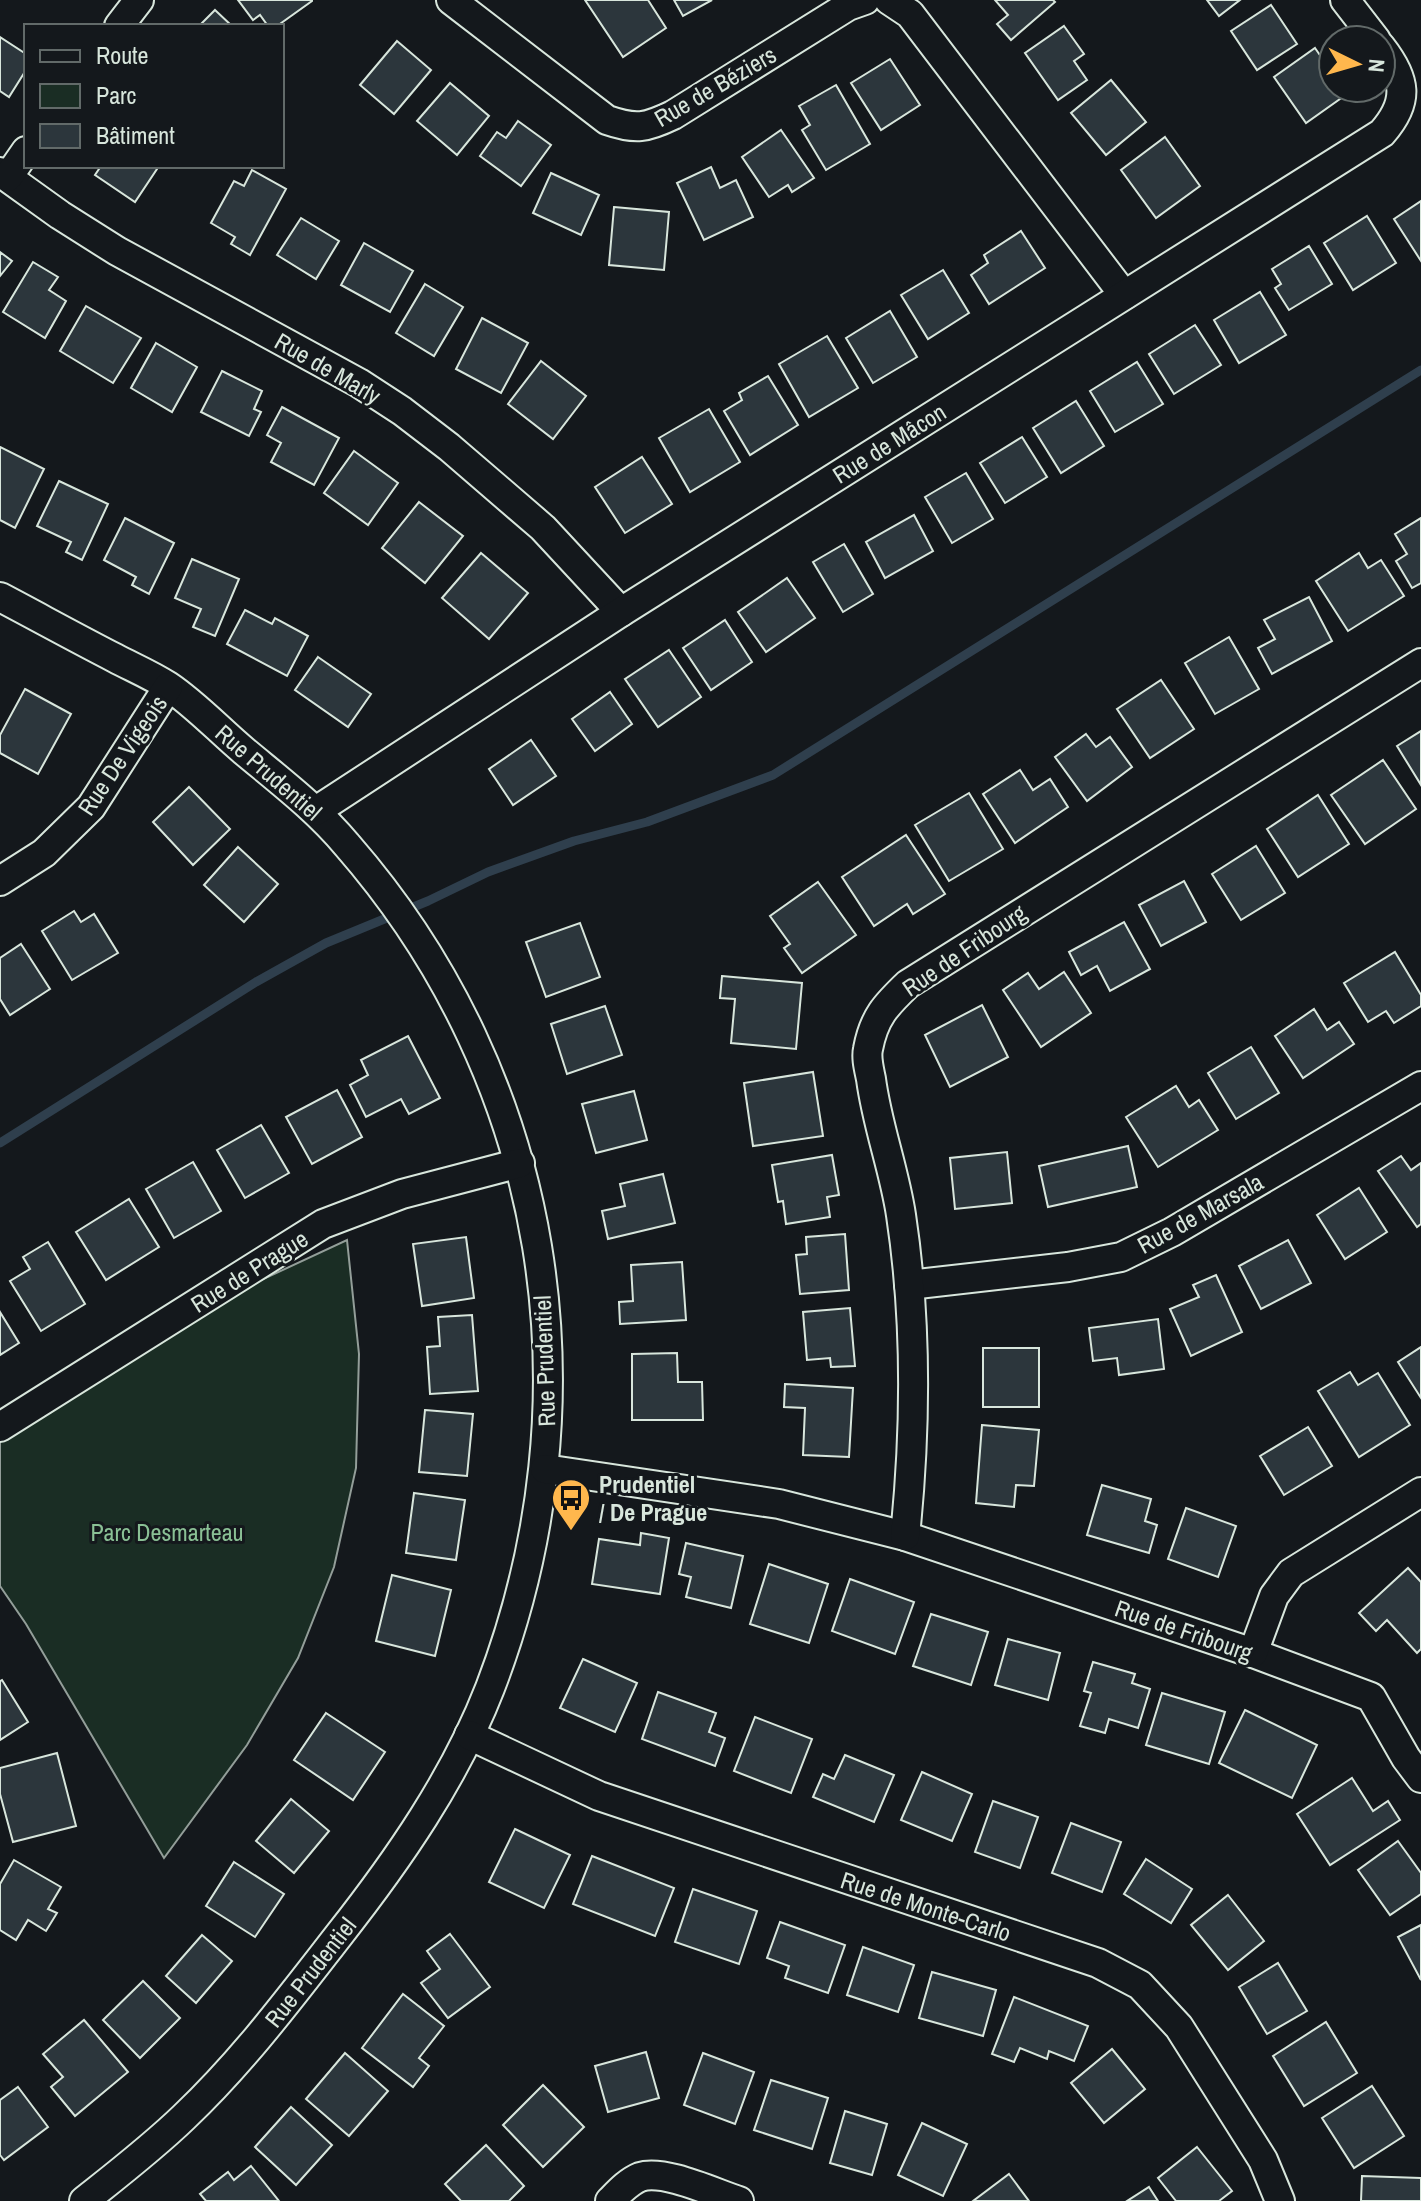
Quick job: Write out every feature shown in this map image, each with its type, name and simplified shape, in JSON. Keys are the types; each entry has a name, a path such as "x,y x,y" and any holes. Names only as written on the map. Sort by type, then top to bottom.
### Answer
{"street":[{"path":"121,24 139,0"},
{"name":"Rue de Béziers","path":"451,0 607,120 629,127 651,126 673,115 848,6 865,0"},
{"path":"889,0 910,14 1124,295"},
{"path":"1345,0 1364,24"},
{"name":"Rue de Mâcon","path":"316,811 621,612 1382,133 1395,119 1402,100 1402,82 1397,72"},
{"path":"4,174 24,153"},
{"name":"Rue de Marly","path":"4,174 117,251 359,383 402,411 543,528 621,612"},
{"name":"Rue Prudentiel","path":"0,597 168,687 316,811 383,888 425,949 458,1009 493,1086 520,1163 538,1243 546,1322 549,1398 545,1469 534,1537 515,1614 490,1688 469,1735 423,1817 380,1882 268,2026 185,2116 84,2201"},
{"name":"Rue de Fribourg","path":"905,1536 913,1410 909,1285 901,1213 873,1096 867,1051 881,1010 908,984 931,969 1421,663"},
{"name":"Rue De Vigeois","path":"0,881 44,853 91,807 168,687"},
{"name":"Rue de Marsala","path":"909,1285 1068,1267 1121,1257 1172,1232 1421,1086"},
{"name":"Rue de Prague","path":"0,1427 323,1224 402,1194 520,1163"},
{"name":"Rue de Fribourg","path":"545,1469 779,1504 905,1536 1253,1653 1371,1697 1421,1778"},
{"path":"1253,1653 1274,1596 1291,1573 1421,1492"},
{"name":"Rue de Monte-Carlo","path":"469,1735 599,1796 1098,1963 1140,1985 1179,2027 1263,2160 1280,2201"},
{"path":"610,2201 625,2186 655,2175 739,2201"}],"green space":[{"name":"Parc Desmarteau","path":"347,1240 359,1354 356,1468 334,1567 298,1658 247,1745 164,1858 26,1624 0,1586 0,1440 242,1289"}],"building":[{"path":"238,0 312,0 280,24 267,24 260,15 253,20"},
{"path":"585,0 648,0 666,28 623,57"},
{"path":"674,0 712,0 683,16"},
{"path":"995,0 1055,2 1011,40 997,24 1008,15"},
{"path":"1207,0 1240,0 1219,16"},
{"path":"1271,5 1297,44 1257,70 1231,31"},
{"path":"215,10 230,24 201,24"},
{"path":"1064,26 1084,54 1074,61 1087,80 1058,100 1025,53"},
{"path":"0,37 24,53 24,73 9,97 0,91"},
{"path":"397,41 431,70 394,114 360,85"},
{"path":"1315,48 1317,104 1333,104 1306,123 1274,77"},
{"path":"890,59 920,105 881,130 851,83"},
{"path":"1111,80 1146,122 1106,155 1071,113"},
{"path":"450,83 489,116 457,155 417,121"},
{"path":"836,85 870,144 826,170 802,130 810,125 799,106"},
{"path":"518,121 551,145 521,186 480,156 497,132 506,138"},
{"path":"781,130 814,178 792,192 788,185 769,197 742,157"},
{"path":"1165,137 1200,186 1156,218 1121,170"},
{"path":"711,167 720,188 736,180 753,217 704,240 677,183"},
{"path":"100,168 158,168 135,202 95,175"},
{"path":"252,170 286,189 250,255 231,244 235,237 211,223 234,181 244,186"},
{"path":"551,173 599,195 581,235 533,213"},
{"path":"1421,201 1421,261 1394,219"},
{"path":"614,207 669,212 664,270 609,265"},
{"path":"1367,216 1396,263 1353,290 1324,243"},
{"path":"301,218 339,241 316,279 277,255"},
{"path":"1021,231 1045,268 989,304 971,275 988,263 984,255"},
{"path":"364,243 413,271 390,312 341,285"},
{"path":"1309,246 1332,284 1289,310 1275,288 1281,284 1272,269"},
{"path":"0,252 12,261 0,276"},
{"path":"33,262 58,277 49,290 66,301 45,338 3,312"},
{"path":"943,270 969,313 928,339 901,295"},
{"path":"425,284 463,307 434,356 396,333"},
{"path":"1260,292 1286,335 1239,363 1214,320"},
{"path":"86,306 141,338 113,383 60,351"},
{"path":"890,311 917,357 873,383 846,338"},
{"path":"482,318 528,343 501,393 456,369"},
{"path":"1195,325 1221,365 1174,394 1149,354"},
{"path":"827,336 858,388 809,417 779,364"},
{"path":"156,343 197,367 172,412 131,388"},
{"path":"541,361 586,396 553,439 508,404"},
{"path":"1137,362 1163,404 1115,432 1090,391"},
{"path":"222,371 262,391 254,409 261,412 249,436 201,412"},
{"path":"768,376 798,425 750,455 724,411 742,400 739,393"},
{"path":"1076,401 1104,446 1061,473 1033,428"},
{"path":"282,407 339,438 314,485 271,462 281,443 267,435"},
{"path":"709,409 740,462 690,492 659,438"},
{"path":"1022,437 1047,477 1005,503 980,463"},
{"path":"0,447 44,469 15,528 0,520"},
{"path":"354,451 398,483 368,525 324,493"},
{"path":"642,457 672,504 625,533 595,487"},
{"path":"966,473 993,519 952,543 925,497"},
{"path":"59,481 108,504 82,560 66,552 71,542 37,526"},
{"path":"419,502 463,536 425,583 382,548"},
{"path":"914,515 933,551 885,578 866,542"},
{"path":"125,518 174,543 149,594 132,585 136,577 104,560"},
{"path":"1421,518 1421,583 1412,588 1396,561 1407,554 1395,534"},
{"path":"844,544 873,594 843,612 813,562"},
{"path":"481,553 528,593 489,639 442,598"},
{"path":"1359,553 1368,568 1381,560 1404,596 1348,631 1316,581"},
{"path":"192,559 239,579 215,636 193,627 201,609 175,598"},
{"path":"787,578 815,618 766,652 738,612"},
{"path":"1309,597 1332,641 1272,674 1258,648 1275,639 1264,620"},
{"path":"245,610 272,624 275,618 308,636 287,676 227,644"},
{"path":"725,620 752,662 711,690 683,648"},
{"path":"1229,637 1259,689 1215,714 1185,663"},
{"path":"669,650 701,697 658,727 625,679"},
{"path":"318,657 371,694 348,727 295,690"},
{"path":"1161,680 1194,729 1150,758 1117,709"},
{"path":"25,689 71,714 38,774 0,753 0,735"},
{"path":"610,692 632,724 595,751 572,719"},
{"path":"1421,731 1421,785 1397,746"},
{"path":"1086,734 1096,747 1110,737 1132,767 1087,801 1055,757"},
{"path":"531,740 556,776 513,805 489,769"},
{"path":"1383,760 1416,809 1365,844 1331,795"},
{"path":"1020,770 1033,790 1050,779 1068,807 1015,843 983,794"},
{"path":"189,787 230,829 193,865 153,822"},
{"path":"969,793 1003,849 949,881 915,825"},
{"path":"1318,795 1349,844 1298,877 1267,829"},
{"path":"906,835 945,894 913,914 907,904 874,926 842,877"},
{"path":"1256,846 1285,893 1241,920 1212,874"},
{"path":"238,847 278,884 244,922 204,885"},
{"path":"1184,881 1206,922 1161,946 1139,905"},
{"path":"818,882 856,935 802,973 784,948 790,944 770,916"},
{"path":"74,911 81,922 94,914 118,953 72,980 42,931"},
{"path":"1124,922 1150,969 1110,991 1097,966 1081,975 1069,952"},
{"path":"580,923 600,977 546,997 526,942"},
{"path":"21,944 50,989 10,1015 0,999 0,958"},
{"path":"1395,952 1421,995 1421,1006 1394,1023 1386,1011 1368,1022 1344,983"},
{"path":"1064,972 1091,1013 1041,1047 1003,990 1028,973 1039,989"},
{"path":"722,976 802,983 796,1049 731,1043 735,999 720,998"},
{"path":"982,1005 1008,1057 950,1087 925,1035"},
{"path":"605,1006 622,1055 567,1074 551,1024"},
{"path":"1314,1009 1327,1030 1339,1022 1354,1044 1303,1078 1275,1036"},
{"path":"408,1036 440,1098 409,1114 401,1099 366,1117 350,1085 368,1075 361,1060"},
{"path":"1251,1047 1279,1093 1236,1119 1208,1073"},
{"path":"813,1072 823,1136 753,1146 744,1083"},
{"path":"1176,1086 1189,1107 1199,1100 1218,1130 1158,1167 1126,1117"},
{"path":"337,1090 362,1137 312,1164 286,1117"},
{"path":"634,1091 647,1140 596,1153 582,1104"},
{"path":"261,1125 289,1173 245,1198 217,1150"},
{"path":"1128,1146 1137,1187 1048,1207 1039,1166"},
{"path":"1007,1152 1012,1203 955,1209 950,1158"},
{"path":"832,1155 839,1195 827,1197 830,1217 786,1224 783,1201 778,1202 772,1165"},
{"path":"1401,1156 1411,1170 1421,1163 1421,1224 1417,1227 1378,1171"},
{"path":"193,1162 221,1211 174,1238 146,1189"},
{"path":"663,1174 675,1223 608,1239 602,1211 625,1206 620,1184"},
{"path":"1359,1188 1387,1232 1345,1259 1317,1215"},
{"path":"129,1199 159,1247 106,1280 76,1232"},
{"path":"845,1234 849,1290 800,1294 796,1255 807,1254 806,1237"},
{"path":"466,1237 474,1298 422,1306 413,1244"},
{"path":"1288,1240 1311,1283 1261,1309 1239,1266"},
{"path":"48,1242 85,1304 41,1331 10,1281 30,1269 23,1257"},
{"path":"682,1262 686,1320 620,1324 619,1302 633,1301 631,1265"},
{"path":"1216,1275 1242,1332 1191,1356 1170,1309 1199,1297 1193,1285"},
{"path":"850,1308 855,1366 831,1367 830,1358 807,1360 803,1312"},
{"path":"0,1312 19,1343 0,1355"},
{"path":"472,1315 478,1391 430,1394 427,1347 440,1346 438,1317"},
{"path":"1158,1319 1164,1369 1119,1375 1117,1358 1093,1361 1089,1328"},
{"path":"1421,1347 1421,1398 1398,1362"},
{"path":"983,1348 1039,1348 1039,1407 983,1407"},
{"path":"677,1353 678,1382 702,1382 703,1420 632,1420 632,1354"},
{"path":"1350,1372 1358,1385 1378,1373 1410,1425 1359,1457 1318,1391"},
{"path":"785,1384 853,1388 849,1457 803,1455 805,1408 784,1407"},
{"path":"425,1410 473,1414 467,1476 419,1472"},
{"path":"982,1425 1039,1430 1034,1486 1016,1485 1014,1507 976,1503"},
{"path":"1308,1427 1332,1466 1284,1495 1260,1456"},
{"path":"1102,1485 1151,1499 1145,1521 1157,1525 1149,1553 1087,1535"},
{"path":"414,1493 465,1500 456,1560 406,1553"},
{"path":"1186,1508 1236,1526 1218,1577 1168,1559"},
{"path":"641,1533 669,1538 660,1594 592,1584 599,1539 640,1545"},
{"path":"686,1543 743,1556 731,1608 686,1597 691,1577 679,1574"},
{"path":"769,1564 828,1584 809,1643 750,1624"},
{"path":"1408,1568 1421,1582 1421,1649 1417,1653 1387,1620 1376,1631 1359,1613"},
{"path":"392,1575 451,1590 435,1656 376,1641"},
{"path":"850,1579 914,1602 895,1654 832,1631"},
{"path":"931,1614 988,1632 971,1685 913,1666"},
{"path":"1008,1639 1060,1653 1048,1700 995,1685"},
{"path":"583,1659 637,1683 615,1732 560,1708"},
{"path":"1093,1662 1135,1674 1132,1683 1150,1689 1138,1728 1109,1719 1105,1733 1080,1726 1091,1693 1084,1691"},
{"path":"0,1681 28,1722 0,1740"},
{"path":"658,1692 716,1713 709,1732 725,1738 715,1766 642,1739"},
{"path":"1162,1693 1225,1712 1209,1764 1146,1745"},
{"path":"1245,1710 1317,1745 1292,1798 1219,1763"},
{"path":"326,1713 385,1752 353,1800 294,1760"},
{"path":"755,1717 812,1739 791,1793 734,1771"},
{"path":"57,1753 76,1826 13,1842 0,1794 0,1768"},
{"path":"845,1755 894,1775 874,1822 813,1797 823,1774 834,1779"},
{"path":"922,1772 972,1794 952,1841 901,1820"},
{"path":"1352,1778 1373,1811 1388,1801 1400,1820 1330,1865 1297,1814"},
{"path":"291,1799 329,1831 294,1873 256,1841"},
{"path":"993,1801 1038,1817 1020,1868 975,1852"},
{"path":"1071,1823 1121,1842 1102,1892 1052,1873"},
{"path":"515,1829 570,1855 544,1908 489,1882"},
{"path":"1398,1841 1421,1873 1421,1894 1390,1915 1358,1870"},
{"path":"592,1856 674,1888 655,1936 573,1904"},
{"path":"1146,1859 1192,1889 1171,1923 1124,1894"},
{"path":"14,1860 61,1887 48,1909 57,1913 46,1931 28,1920 16,1940 0,1930 0,1884"},
{"path":"234,1862 284,1894 255,1937 206,1906"},
{"path":"693,1889 757,1911 739,1964 675,1942"},
{"path":"1228,1895 1264,1941 1228,1970 1191,1925"},
{"path":"780,1922 845,1945 828,1993 785,1978 789,1966 767,1958"},
{"path":"1421,1925 1421,1980 1398,1937"},
{"path":"450,1934 490,1987 448,2018 421,1983 440,1969 427,1951"},
{"path":"202,1935 232,1961 196,2003 166,1976"},
{"path":"863,1947 914,1965 898,2012 847,1995"},
{"path":"1278,1963 1307,2011 1267,2034 1239,1987"},
{"path":"932,1972 996,1990 983,2036 919,2018"},
{"path":"143,1981 180,2018 140,2058 103,2020"},
{"path":"403,1994 444,2026 419,2058 429,2066 413,2087 362,2048"},
{"path":"1014,1997 1088,2026 1074,2061 1049,2051 1047,2059 1020,2048 1014,2062 992,2054"},
{"path":"84,2020 128,2072 75,2116 51,2087 63,2077 43,2054"},
{"path":"1326,2022 1357,2073 1304,2106 1273,2056"},
{"path":"1112,2049 1145,2089 1104,2123 1071,2083"},
{"path":"646,2052 659,2098 608,2112 595,2066"},
{"path":"345,2053 388,2091 349,2136 306,2099"},
{"path":"703,2053 754,2072 735,2124 684,2105"},
{"path":"771,2080 828,2098 812,2149 754,2130"},
{"path":"543,2085 584,2127 543,2167 503,2125"},
{"path":"1372,2086 1404,2136 1354,2168 1322,2118"},
{"path":"18,2087 48,2127 4,2160 0,2155 0,2100"},
{"path":"291,2107 332,2145 296,2185 255,2147"},
{"path":"845,2111 887,2124 872,2175 830,2163"},
{"path":"922,2123 967,2144 943,2196 898,2175"},
{"path":"486,2145 524,2186 509,2201 461,2201 445,2184"},
{"path":"1197,2147 1232,2191 1219,2201 1176,2201 1158,2178"},
{"path":"251,2166 279,2201 206,2201 200,2194 228,2172 234,2180"},
{"path":"1009,2174 1029,2201 973,2201"},
{"path":"1362,2176 1421,2178 1421,2201 1361,2201"},
{"path":"1149,2187 1158,2201 1127,2201"}],"waterway":[{"path":"0,1143 256,982 326,943 428,901 488,872 574,841 647,822 773,775 1421,370"}],"place":[{"name":"Prudentiel / De Prague","path":"571,1532"}]}
